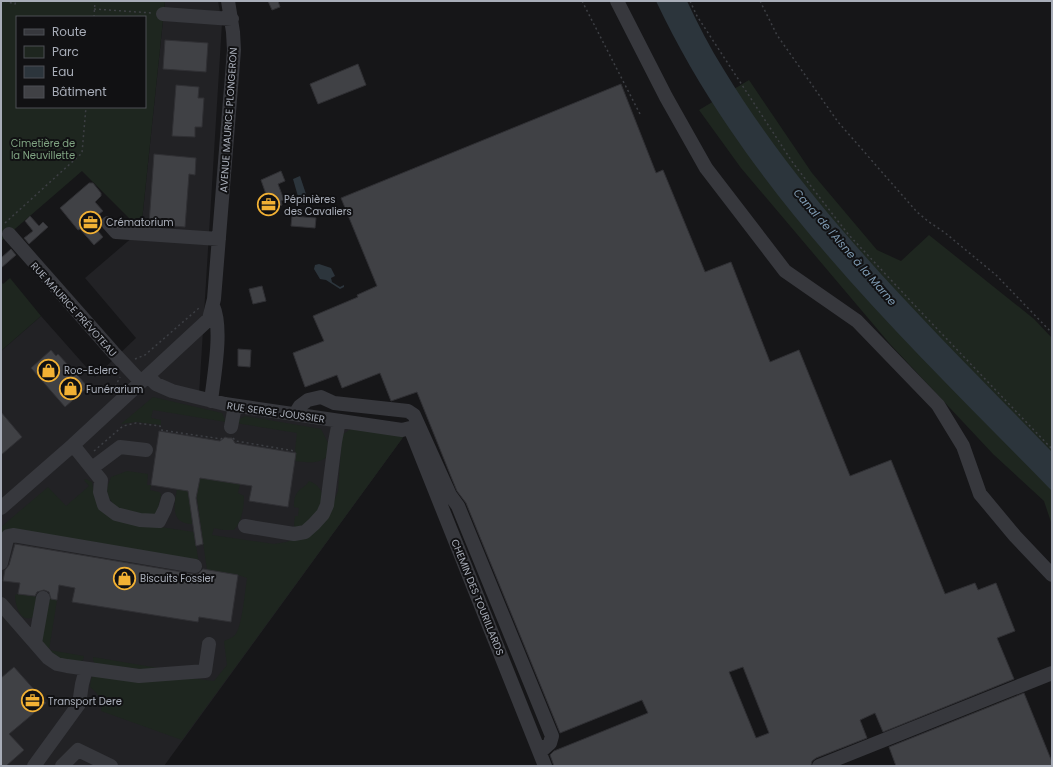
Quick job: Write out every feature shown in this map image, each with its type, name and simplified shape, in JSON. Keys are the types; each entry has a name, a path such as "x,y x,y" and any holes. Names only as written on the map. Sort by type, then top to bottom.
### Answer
{"street":[{"name":"AVENUE MAURICE PLONGERON","path":"144,379 209,319 213,305 234,50 232,19 228,1"},
{"path":"617,1 666,97 706,168 785,270 857,321 938,405 963,446 980,494 1015,536 1052,575"},
{"path":"163,14 232,19"},
{"path":"108,223 116,232 219,239"},
{"name":"RUE MAURICE PRÉVOTEAU","path":"6,230 113,352 144,379"},
{"path":"211,401 218,330 217,314 213,305"},
{"path":"1,508 144,379"},
{"name":"RUE SERGE JOUSSIER","path":"144,379 172,390 235,406 402,430 410,428"},
{"path":"295,414 300,406 308,400 321,397 334,403 408,411 414,414 444,497"},
{"path":"229,434 235,406"},
{"path":"245,526 294,534 305,532 323,514 327,504 339,421"},
{"name":"CHEMIN DES TOURILLARDS","path":"410,428 444,497 545,766"},
{"path":"72,445 101,480 100,492 104,506 116,514 140,520 159,521 168,499"},
{"path":"88,463 120,447 146,450"},
{"path":"1,563 8,536 13,535 195,566"},
{"path":"35,643 43,598"},
{"path":"1,604 48,658 57,664 139,676 205,671 210,644"},
{"path":"34,766 79,704 86,669"},
{"path":"819,766 1052,673"},
{"path":"62,766 78,750 111,766"}],"path":[{"path":"5,1 15,4 16,1"},
{"path":"94,16 95,1"},
{"path":"582,1 641,116"},
{"path":"690,1 697,16 793,163 848,234 920,312 1052,449"},
{"path":"760,1 777,34 838,122 917,212 996,275 1052,333"},
{"path":"94,9 163,14"},
{"path":"6,230 82,153 86,108"},
{"path":"88,463 123,426 136,423 160,426 161,430 221,439 229,434 236,441 295,452"}],"shaded area":[{"path":"165,1 218,1 222,23 199,395 404,436 164,766 1,766 1,351 41,316 95,377 136,338 85,278 141,230"}],"green space":[{"name":"Cimetière de la Neuvillette","path":"1,1 165,1 141,230 82,171 1,241"},
{"path":"749,80 812,173 877,250 901,261 929,235 1034,319 1052,338 1052,525 1044,501 993,454 890,344 741,168 699,110"},
{"path":"10,278 41,316 1,351 1,282 3,284"},
{"path":"153,397 222,413 226,422 153,410 151,418 161,420 161,425 136,422 121,424"},
{"path":"245,416 321,429 329,445 328,456 316,462 295,461 297,433 236,423"},
{"path":"355,426 404,436 182,740 101,711 99,697 90,687 93,676 183,677 214,681 227,665 224,641 235,635 240,625 247,578 207,570 196,492 200,478 240,484 238,493 244,496 242,514 234,530 214,528 212,535 274,544 286,542 300,537 334,501 338,491 342,435"},
{"path":"127,471 148,474 147,485 151,485 150,490 161,494 156,515 148,518 116,508 109,498 107,491 111,477"},
{"path":"86,479 92,482 97,506 101,511 140,524 194,532 199,564 22,532 1,548 1,527 48,487 66,506 89,486 84,480"},
{"path":"309,481 320,488 324,501 312,522 295,528 295,516 298,516 299,508 294,507 295,496 298,491"},
{"path":"177,489 188,491 193,524 180,521 177,517 175,512 175,501"},
{"path":"18,594 38,597 33,617 25,618 19,612 15,595"},
{"path":"48,598 57,600 49,650 42,642"},
{"path":"49,650 84,656 83,660 80,662 57,659"},
{"path":"93,657 164,669 160,671 95,664"}],"water":[{"name":"Canal de l'Aisne à la Marne","path":"656,1 687,1 704,36 724,70 759,123 796,173 877,270 1052,452 1052,491 882,316 802,225 764,177 719,113 672,34"},
{"path":"300,176 307,197 299,200 293,179"},
{"path":"319,264 331,268 335,276 331,278 332,282 340,287 344,285 344,287 340,289 326,280 320,279 314,269 315,265"}],"building":[{"path":"268,1 278,1 280,7 272,10"},
{"path":"165,40 208,43 206,72 163,69"},
{"path":"358,64 366,85 318,104 310,84"},
{"path":"621,84 656,173 663,170 705,272 731,262 770,362 799,350 850,476 891,460 945,594 975,583 978,590 996,583 1015,631 997,638 1014,679 883,732 875,713 860,720 867,738 816,758 812,761 811,766 554,766 550,755 554,751 648,713 642,700 560,733 466,503 457,491 417,392 391,401 380,373 342,388 337,375 305,387 293,353 324,341 313,316 358,297 357,295 377,286 341,198","holes":["743,667 769,733 756,738 729,672"]},
{"path":"176,85 199,87 198,98 204,98 202,127 195,127 195,137 172,136"},
{"path":"154,154 196,158 195,175 189,174 185,227 149,224"},
{"path":"281,171 285,181 278,184 284,200 281,201 282,205 269,210 264,199 267,197 261,180"},
{"path":"89,183 93,183 101,193 101,196 95,202 103,211 99,214 101,216 97,220 101,227 97,230 103,237 94,245 80,229 78,230 60,208"},
{"path":"30,216 39,226 43,222 48,227 29,244 24,238 33,231 25,221"},
{"path":"292,216 316,218 315,228 291,226"},
{"path":"11,249 16,255 1,268 1,258"},
{"path":"262,286 266,301 253,304 249,289"},
{"path":"238,349 251,350 250,367 238,366"},
{"path":"51,350 56,356 58,354 88,387 65,407 31,368"},
{"path":"1,412 22,437 1,455"},
{"path":"159,431 220,441 225,437 232,438 235,443 296,453 288,507 249,501 252,486 200,478 196,498 203,544 196,546 188,491 151,485"},
{"name":"Biscuits Fossier","path":"15,544 194,574 198,574 203,569 238,575 231,622 199,617 198,622 72,602 75,588 59,585 57,600 51,599 49,592 44,590 37,592 35,596 18,594 20,583 3,581 5,570 9,565"},
{"path":"14,667 46,703 9,734 24,750 6,766 1,766 1,678"},
{"path":"1024,693 1052,762 1052,766 896,766 889,747"}],"place":[{"name":"Pépinières des Cavaliers","path":"268,205"},
{"name":"Crématorium","path":"90,222"},
{"name":"Roc-Eclerc","path":"48,370"},
{"name":"Funérarium","path":"71,389"},
{"name":"Biscuits Fossier","path":"125,578"},
{"name":"Transport Dere","path":"32,701"}]}
